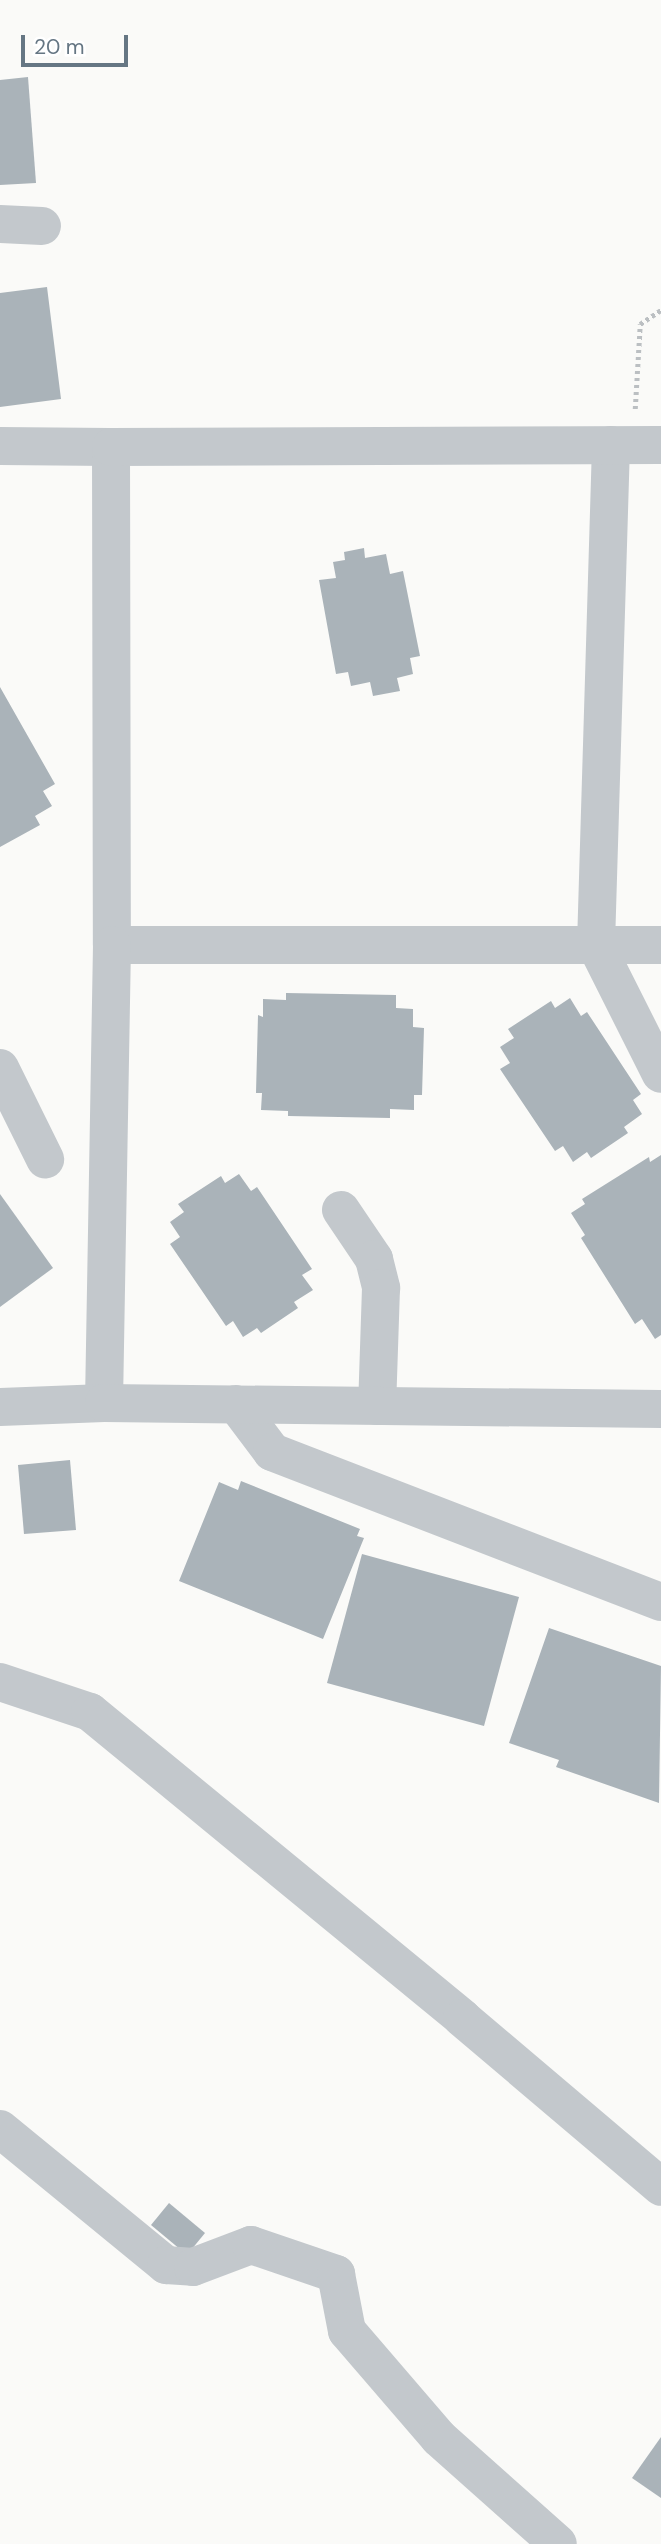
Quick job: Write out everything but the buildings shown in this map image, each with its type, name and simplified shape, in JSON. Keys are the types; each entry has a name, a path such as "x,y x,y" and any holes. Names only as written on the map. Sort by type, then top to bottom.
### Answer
{"street":[{"path":"0,225 42,226"},
{"path":"0,446 635,445 596,945 661,1073"},
{"path":"104,1403 112,945 111,447"},
{"path":"112,945 661,945"},
{"path":"0,1068 45,1159"},
{"path":"341,1210 374,1259 382,1288 377,1406"},
{"path":"0,1407 104,1403 661,1409"},
{"path":"236,1404 272,1452 661,1602"},
{"path":"0,1682 90,1712 462,2018 661,2187"},
{"path":"0,2129 166,2265 193,2267 251,2245 336,2274 347,2331 439,2438 558,2544"}],"path":[{"path":"635,445 640,324 661,310"}]}
